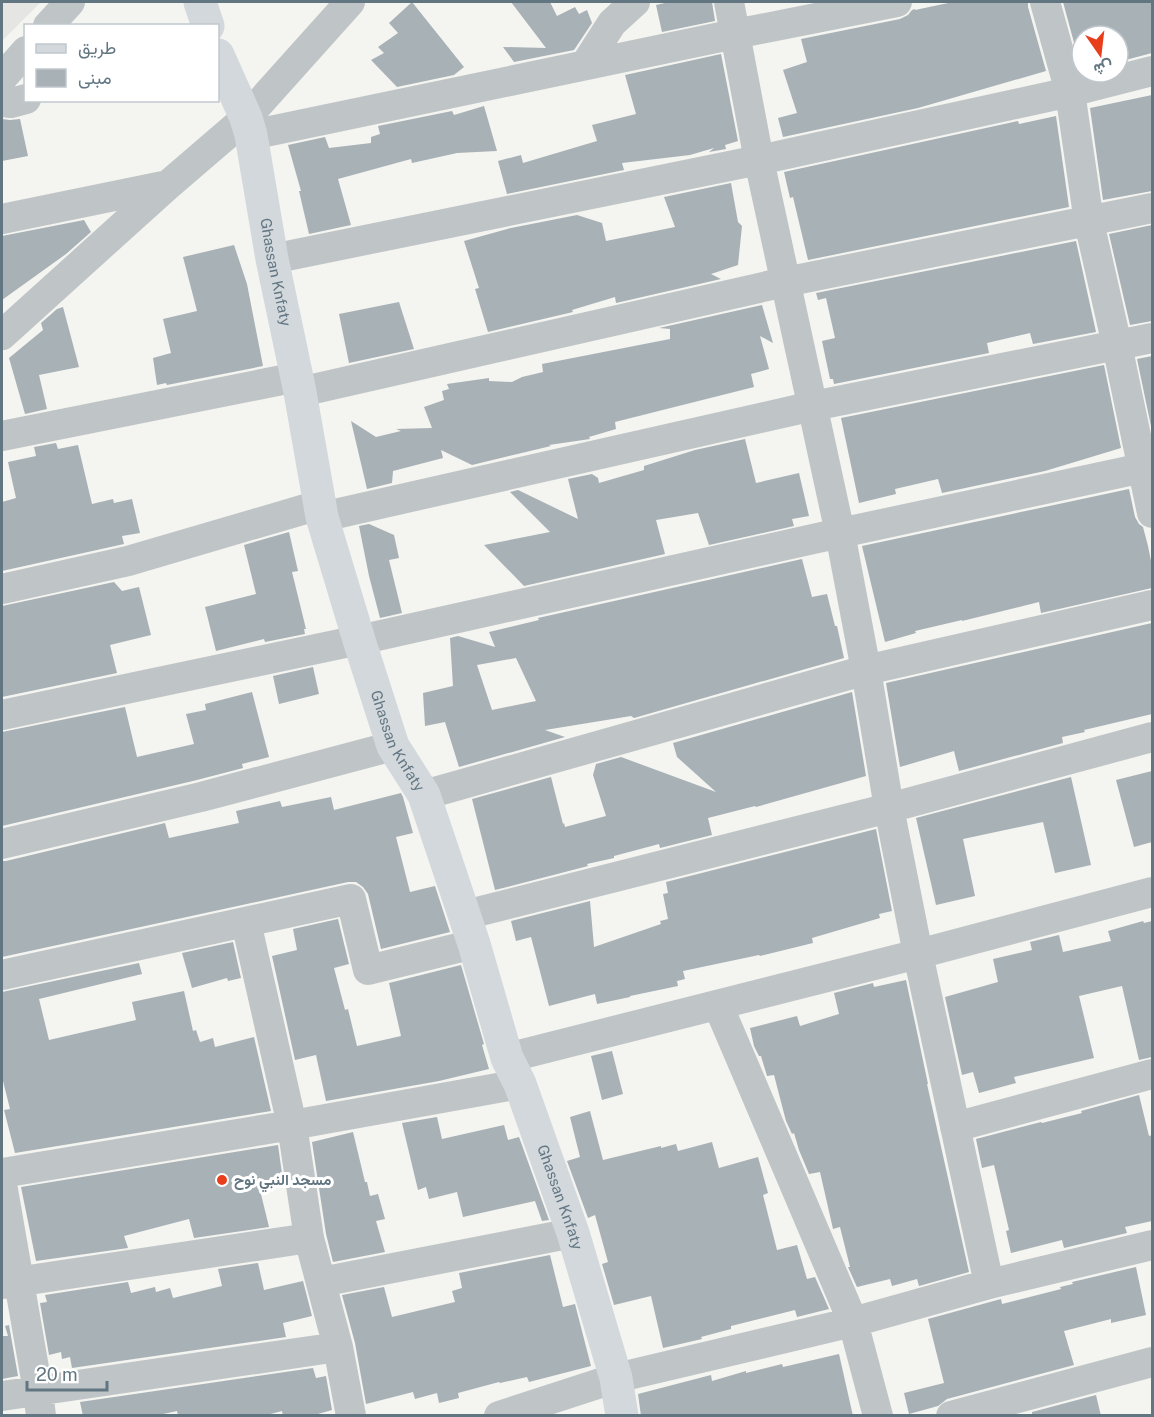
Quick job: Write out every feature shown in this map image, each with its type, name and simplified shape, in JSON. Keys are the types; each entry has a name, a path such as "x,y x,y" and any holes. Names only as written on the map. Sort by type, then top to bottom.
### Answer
{"street":[{"path":"50,24 69,2"},
{"path":"200,2 207,24"},
{"path":"2,335 168,185 248,126 350,2"},
{"path":"585,65 609,12 635,2"},
{"path":"729,2 759,160 840,533 889,808 918,954 989,1284"},
{"path":"248,126 585,65 897,2"},
{"path":"1045,2 1070,92 1089,222 1147,467 1152,513"},
{"path":"2,78 24,53"},
{"name":"Ghassan Knfaty","path":"219,56 248,126 320,511 393,746 424,795 470,930 513,1071 573,1233 616,1378 622,1416"},
{"path":"272,259 759,160 1070,92 1152,71"},
{"path":"2,102 11,103 24,100"},
{"path":"2,219 168,185"},
{"path":"2,436 298,384 1152,208"},
{"path":"2,589 128,561 320,511 813,406 1152,338"},
{"path":"2,715 359,640 1147,467"},
{"path":"424,795 866,670 1152,605"},
{"path":"2,975 351,899 368,970 470,930 889,808 1152,737"},
{"path":"2,844 201,797 393,746"},
{"path":"2,1173 292,1125 513,1071 718,1005 1152,892"},
{"path":"246,921 292,1125 309,1238 338,1347 351,1416"},
{"path":"718,1005 853,1322 878,1416"},
{"path":"955,1127 1152,1074"},
{"path":"2,1184 10,1282 40,1403"},
{"path":"321,1282 573,1233"},
{"path":"10,1282 309,1238"},
{"path":"499,1416 616,1378 853,1322 989,1284 1152,1245"},
{"path":"2,1396 40,1403 338,1347"},
{"path":"951,1416 1152,1362"}],"shaded area":[{"path":"2,2 41,2 2,41"}],"building":[{"path":"412,2 464,67 454,75 397,87 371,60 384,53 378,47 398,33 389,23"},
{"path":"511,2 550,2 557,16 575,7 579,14 587,10 592,23 574,50 514,62 503,47 546,48"},
{"path":"669,2 712,2 715,21 662,32 656,5"},
{"path":"953,2 1028,2 1046,71 918,108 783,137 778,118 797,113 783,70 807,62 801,39 900,19 915,9"},
{"path":"1063,2 1152,2 1152,53 1130,59 1130,24 1070,24 1070,28"},
{"path":"721,54 738,141 725,145 726,149 709,152 714,148 690,155 622,163 624,170 507,194 498,161 521,155 523,163 597,141 592,125 636,114 625,75"},
{"path":"1152,95 1152,191 1103,200 1090,108"},
{"path":"484,106 497,151 457,153 412,163 411,159 338,179 351,225 309,234 299,191 301,191 288,145 325,137 329,148 371,143 371,137 380,134 378,126 452,111 454,115"},
{"path":"1056,116 1069,207 808,260 793,197 790,198 784,172 1018,121 1019,124"},
{"path":"2,119 20,119 28,156 2,161"},
{"path":"731,183 738,222 742,226 738,265 711,274 721,279 616,303 615,297 572,310 573,312 488,332 475,289 479,288 464,241 511,228 577,215 602,223 606,241 675,227 664,197"},
{"path":"84,220 91,232 66,254 2,300 2,236"},
{"path":"1152,225 1152,321 1130,325 1109,234"},
{"path":"1076,241 1096,332 1033,344 1030,333 987,343 989,353 834,384 833,379 830,379 822,341 835,338 826,298 818,300 816,293"},
{"path":"234,245 247,284 263,366 157,385 153,358 171,353 163,319 197,311 183,257"},
{"path":"399,302 414,349 349,363 339,314"},
{"path":"762,305 773,343 760,336 769,369 751,374 754,387 615,422 616,429 589,437 590,439 549,445 551,446 472,465 441,450 443,458 393,471 392,483 367,489 351,421 376,437 401,431 396,429 432,428 424,407 444,400 442,391 449,389 447,384 489,378 489,381 512,382 543,372 542,364 670,339 670,329 659,328"},
{"path":"63,307 79,367 39,375 47,409 25,414 9,358 43,330 41,323 57,309"},
{"path":"1152,356 1152,431 1137,359"},
{"path":"1104,365 1121,448 1045,471 942,493 938,479 895,489 896,494 859,503 841,418"},
{"path":"745,439 756,483 799,473 809,516 792,519 794,526 709,545 698,513 656,520 665,554 524,586 484,545 550,532 510,492 518,490 578,519 568,479 592,474 598,478 599,483 644,470 644,466 695,450"},
{"path":"56,443 58,449 78,445 92,504 113,499 114,503 132,499 140,533 122,536 124,544 2,571 2,502 16,498 8,462 36,456 34,447"},
{"path":"1129,489 1135,517 1143,527 1148,546 1152,566 1152,588 1041,613 1039,602 915,631 916,633 885,642 862,546"},
{"path":"369,524 394,535 399,558 389,560 402,613 380,618 359,526"},
{"path":"289,532 298,571 292,572 306,629 304,629 305,634 265,642 264,639 216,651 205,607 256,594 244,545"},
{"path":"802,559 812,597 827,594 844,658 634,718 631,716 545,730 565,737 459,767 445,722 425,726 423,693 453,686 450,638 458,636 495,647 489,632 539,620 538,618","holes":["516,658 536,701 492,710 477,665"]},
{"path":"114,582 122,591 139,587 151,635 110,645 117,673 2,697 2,606"},
{"path":"1152,623 1152,714 1084,730 1085,732 1062,737 1063,743 959,771 954,751 900,767 886,683"},
{"path":"313,667 319,694 279,704 273,676"},
{"path":"252,692 269,757 242,764 243,768 197,780 2,826 2,732 125,707 137,757 194,744 186,714 206,710 205,704"},
{"path":"852,692 866,776 708,818 712,835 660,848 659,844 587,864 588,866 495,890 472,799 551,777 565,827 606,816 593,775 596,764 621,757 716,792 677,757 673,743"},
{"path":"1152,771 1152,842 1134,847 1116,780"},
{"path":"1071,777 1091,865 1055,873 1043,822 963,839 975,896 936,905 916,818"},
{"path":"401,793 413,833 396,837 410,892 435,886 450,932 381,949 368,894 356,882 348,882 2,957 2,861 165,823 169,838 239,823 236,811 280,801 282,807 331,797 334,810"},
{"path":"876,829 892,911 879,914 880,918 812,938 813,943 683,971 685,979 677,981 678,986 597,1004 595,994 549,1006 531,937 516,941 511,921 590,901 594,947 661,924 660,921 668,919 663,894 668,893 666,882"},
{"path":"338,919 349,964 334,968 345,1010 348,1009 357,1046 401,1036 389,983 461,965 489,1069 439,1081 326,1101 316,1055 295,1060 272,956 297,950 293,929"},
{"path":"1143,921 1144,923 1152,921 1152,1057 1139,1060 1122,986 1079,996 1094,1058 1014,1077 1016,1083 979,1093 973,1072 962,1075 945,997 998,982 993,959 1032,950 1030,942 1059,935 1063,952 1111,941 1108,931"},
{"path":"233,942 241,978 228,981 227,978 192,988 182,953"},
{"path":"139,963 142,974 39,999 49,1040 136,1020 132,1002 184,991 193,1031 196,1030 200,1042 213,1038 215,1047 254,1037 271,1111 15,1153 4,1110 10,1109 2,1077 2,992"},
{"path":"906,980 969,1272 919,1286 917,1279 892,1286 890,1279 857,1287 848,1267 850,1267 840,1227 833,1229 820,1172 809,1174 794,1133 792,1134 786,1121 774,1075 767,1076 761,1056 754,1046 750,1028 797,1016 800,1026 839,1014 834,993 873,983 874,987"},
{"path":"612,1051 623,1094 602,1100 591,1056"},
{"path":"1139,1095 1149,1136 1152,1135 1152,1221 1125,1227 1127,1233 1064,1248 1062,1240 1011,1253 1006,1231 1009,1230 994,1165 982,1168 976,1139 1082,1113 1081,1111"},
{"path":"590,1111 603,1160 661,1146 661,1148 676,1144 678,1151 712,1142 719,1168 758,1157 768,1193 763,1195 777,1250 797,1245 807,1279 815,1277 829,1309 797,1317 795,1310 731,1326 731,1329 701,1337 702,1339 663,1348 651,1296 614,1305 602,1264 608,1262 595,1215 588,1218 567,1161 580,1157 570,1117"},
{"path":"437,1117 442,1139 504,1125 508,1140 519,1137 549,1220 542,1221 535,1201 463,1217 457,1192 429,1199 426,1187 418,1190 402,1123"},
{"path":"353,1132 370,1196 378,1194 385,1219 376,1221 385,1252 333,1262 326,1234 312,1142"},
{"path":"278,1145 283,1181 259,1186 269,1227 194,1238 189,1219 124,1236 128,1248 36,1261 21,1187"},
{"path":"550,1255 563,1307 575,1304 591,1366 529,1382 527,1377 499,1382 458,1393 459,1398 439,1403 437,1393 415,1399 413,1392 366,1404 355,1343 342,1295 384,1287 392,1317 455,1302 452,1291 462,1288 459,1273"},
{"path":"258,1263 264,1290 303,1281 312,1316 283,1323 286,1337 72,1368 70,1357 62,1359 61,1352 49,1355 40,1303 47,1302 45,1295 128,1282 131,1293 155,1287 156,1292 170,1288 173,1298 222,1286 218,1269"},
{"path":"1136,1267 1146,1315 1111,1323 1111,1319 1064,1331 1074,1365 947,1399 938,1406 909,1414 904,1393 944,1383 928,1319 1001,1299 1002,1304 1061,1289 1060,1287 1073,1284 1072,1282"},
{"path":"9,1325 18,1376 2,1379 2,1336 8,1336 5,1326"},
{"path":"839,1354 853,1416 641,1416 638,1394 711,1375 712,1381 746,1371 746,1373 782,1364 783,1367"},
{"path":"313,1368 316,1378 326,1376 332,1410 311,1416 283,1416 282,1411 263,1416 178,1416 177,1411 154,1416 83,1416 80,1402"},
{"path":"1096,1395 1101,1416 1032,1416 1032,1412"}],"place":[{"name":"مسجد النبي نوح","path":"222,1180"}]}
